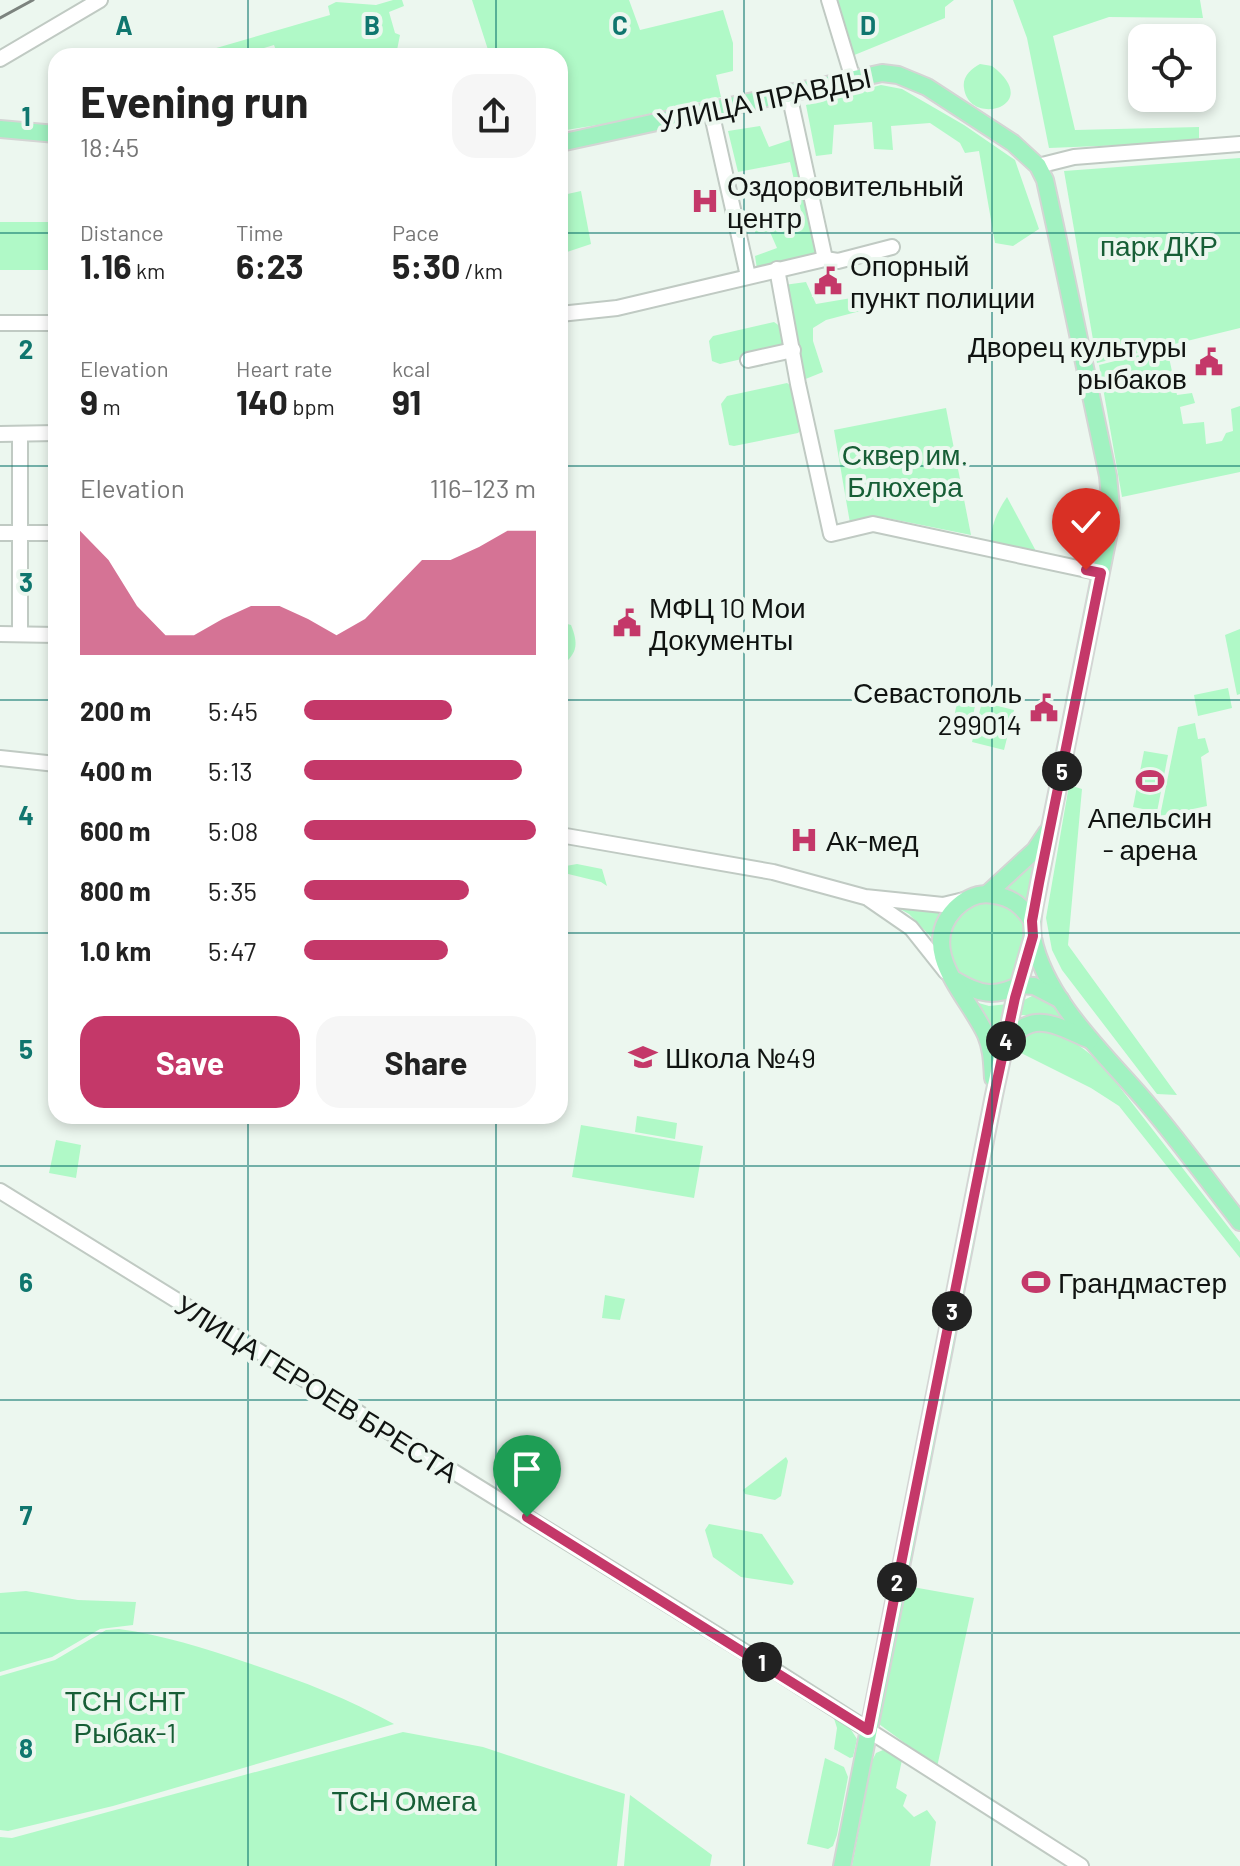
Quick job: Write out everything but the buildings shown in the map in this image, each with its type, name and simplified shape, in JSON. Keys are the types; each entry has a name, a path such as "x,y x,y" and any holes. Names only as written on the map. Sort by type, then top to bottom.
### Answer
{"main road":[{"name":"УЛИЦА ПРАВДЫ","path":"568,141 882,73 910,79 982,122 1038,166"},
{"path":"0,129 48,133"},
{"path":"842,1866 994,1095 1032,928 1110,520 1108,476 1045,180 1038,166"},
{"path":"987,894 1035,850 1050,827"},
{"path":"994,1095 992,1059 986,1036 941,954 940,943 944,926 964,900 987,894 1005,896 1022,906 1061,1000 1240,1222"},
{"path":"954,980 971,990 988,994 1005,992 1019,985 1034,986 1061,1000"},
{"path":"1004,1050 1015,1033 1027,1023 1048,1023 1092,1041"}],"street":[{"path":"0,59 100,0"},
{"path":"829,0 853,79"},
{"path":"789,94 825,259"},
{"path":"711,111 748,276"},
{"path":"1038,166 1074,157 1240,144"},
{"path":"568,313 617,308 777,269 825,259 838,261 892,247"},
{"path":"777,269 831,534 873,524 1101,573"},
{"path":"0,323 48,323"},
{"path":"748,360 793,350"},
{"path":"0,434 48,433"},
{"path":"20,434 20,634"},
{"path":"0,533 48,533"},
{"path":"0,634 48,635"},
{"path":"0,758 48,763"},
{"path":"568,836 773,872 865,897 943,905 964,900"},
{"path":"865,897 911,928 954,980"},
{"name":"УЛИЦА ГЕРОЕВ БРЕСТА","path":"0,1191 868,1730 1081,1866"}],"green space":[{"path":"402,0 404,6 389,12 395,33 400,35 397,48 275,48 274,45 264,48 216,48 330,15 328,6 336,2 376,5"},
{"path":"472,0 629,0 640,30 723,10 733,43 733,71 716,75 721,97 568,130 568,48 487,48"},
{"path":"838,0 954,0 945,7 945,18 852,56"},
{"path":"1013,0 1200,0 1203,18 1109,17 1053,36 1075,130 1199,127 1199,142 1049,148 1027,38"},
{"path":"980,64 992,66 1006,80 1011,92 1008,101 1000,107 978,107 969,100 964,80"},
{"path":"881,85 902,89 964,125 1015,160 1039,229 1013,246 995,243 979,151 965,153 960,143 930,123 891,126 893,150 874,149 872,122 834,125 832,154 816,156 806,105"},
{"path":"760,126 769,147 793,139 816,253 757,269 755,256 777,248 770,232 755,233 756,222 801,211 790,162 738,172 728,131"},
{"name":"парк ДКР","path":"1240,158 1240,328 1097,363 1064,171"},
{"path":"581,191 591,244 568,252 568,194"},
{"path":"0,222 48,222 48,270 0,270"},
{"path":"806,282 816,304 893,291 887,304 826,320 813,328 813,341 823,372 803,380 784,285"},
{"path":"774,322 784,329 787,343 781,350 720,364 712,361 709,341 713,336"},
{"path":"1167,348 1177,395 1192,393 1195,403 1180,407 1183,424 1204,422 1206,444 1222,441 1226,433 1233,431 1231,409 1240,406 1240,472 1122,497 1099,365"},
{"path":"787,383 794,388 804,427 798,433 729,445 721,404 727,396"},
{"name":"Сквер им. Блюхера","path":"946,408 971,535 882,517 850,523 834,430"},
{"path":"1007,497 1037,553 993,547 992,528"},
{"path":"568,624 571,625 576,642 568,660"},
{"path":"1240,629 1240,694 1237,695 1225,635"},
{"path":"1228,688 1232,708 1198,716 1194,695"},
{"path":"959,692 977,696 971,726 953,723"},
{"path":"982,702 1014,710 1004,750 972,742"},
{"path":"1195,723 1198,739 1205,738 1209,752 1201,757 1207,806 1160,816 1178,727"},
{"name":"Апельсин - арена","path":"1144,751 1168,755 1157,812 1133,807"},
{"path":"1069,785 1082,789 1068,945 1177,1095 1157,1094 1062,970 1052,950 1046,918"},
{"path":"1037,858 1028,903 1005,891"},
{"path":"577,864 602,869 607,886 568,874 568,866"},
{"path":"987,902 1011,911 1029,929 1022,961 1015,975 986,990 956,972 949,941 953,925 962,913"},
{"path":"891,904 944,913 933,939 909,914"},
{"path":"1036,994 1055,1004 1073,1026 1051,1016 1021,1015 1024,1000"},
{"path":"972,1001 989,1006 1008,1004 1000,1044"},
{"path":"1033,1029 1072,1041 1104,1067 1240,1242 1240,1258 1119,1106 1091,1088 1017,1051 1020,1037"},
{"path":"637,1116 677,1123 675,1139 635,1132"},
{"path":"581,1125 703,1146 694,1198 572,1177"},
{"path":"56,1140 81,1145 76,1178 49,1173"},
{"path":"605,1295 625,1299 620,1320 602,1318"},
{"path":"786,1457 788,1461 781,1496 775,1500 745,1494 743,1490"},
{"path":"709,1524 762,1534 794,1582 792,1585 741,1577 713,1557 705,1530"},
{"path":"907,1586 974,1598 937,1767 879,1724"},
{"path":"26,1591 78,1600 136,1602 133,1625 100,1629 52,1657 0,1672 0,1593"},
{"name":"ТСН СНТ Рыбак-1","path":"119,1629 183,1642 264,1668 340,1697 394,1724 113,1806 8,1831 0,1830 0,1676 55,1660 106,1630"},
{"path":"832,1712 844,1719 857,1739 853,1757 834,1749 837,1728"},
{"name":"ТСН Омега","path":"403,1732 483,1747 625,1794 617,1866 0,1866 0,1837 12,1838"},
{"path":"883,1750 902,1760 896,1788 907,1795 903,1806 914,1817 927,1810 936,1822 930,1866 852,1866 872,1761 876,1753"},
{"path":"825,1758 844,1767 848,1777 837,1835 833,1846 828,1849 807,1844"},
{"path":"630,1795 712,1855 710,1866 624,1866"}],"railway":[{"path":"0,18 33,0"}],"place":[{"name":"Оздоровительный центр","path":"705,201"},
{"name":"Опорный пункт полиции","path":"828,281"},
{"name":"Дворец культуры рыбаков","path":"1209,362"},
{"name":"МФЦ 10 Мои Документы","path":"627,623"},
{"name":"Севастополь 299014","path":"1044,708"},
{"name":"Апельсин - арена","path":"1150,781"},
{"name":"Ак-мед","path":"804,840"},
{"name":"Школа №49","path":"643,1057"},
{"name":"Грандмастер","path":"1036,1282"}],"route":[{"path":"527,1517 868,1730 994,1095 1015,998 1033,936 1032,921 1039,883 1101,573 1086,570"}]}
